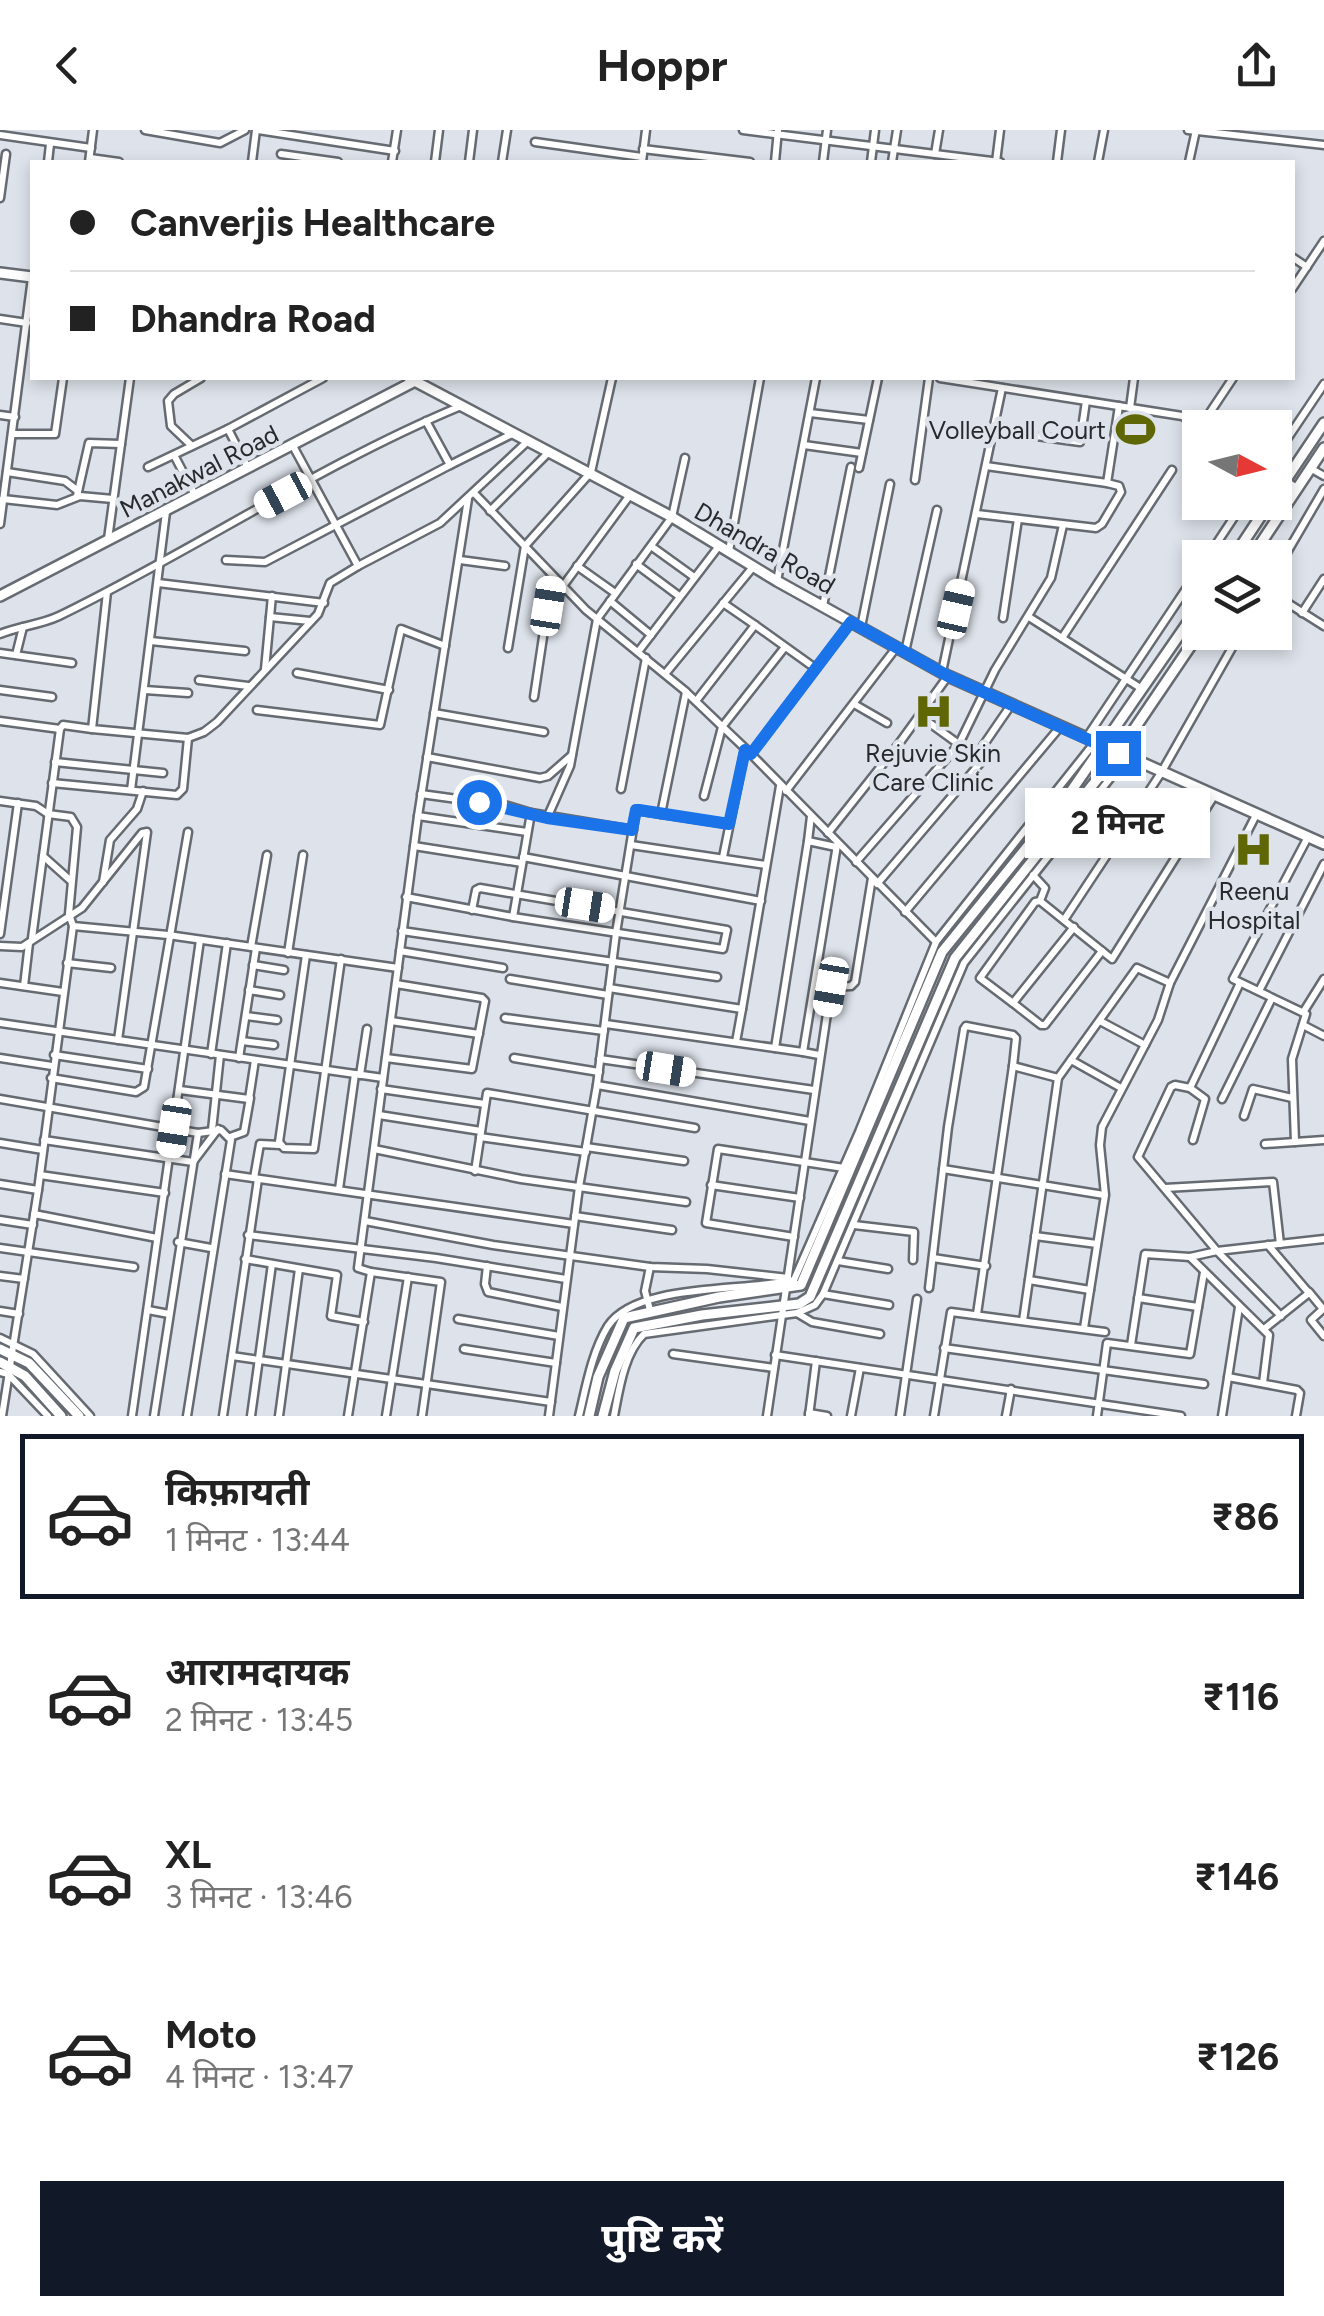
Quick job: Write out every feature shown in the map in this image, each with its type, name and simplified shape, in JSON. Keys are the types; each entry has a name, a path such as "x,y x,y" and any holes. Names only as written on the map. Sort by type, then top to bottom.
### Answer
{"street":[{"path":"90,160 93,130"},
{"path":"145,130 220,143 245,130"},
{"path":"252,160 257,130 394,151"},
{"path":"342,142 343,130"},
{"path":"392,160 397,130"},
{"path":"435,160 439,130"},
{"path":"468,160 472,130"},
{"path":"502,160 507,130"},
{"path":"642,156 646,130"},
{"path":"742,130 935,154 955,160"},
{"path":"823,160 827,130"},
{"path":"870,160 874,130"},
{"path":"892,160 897,130"},
{"path":"935,154 939,130"},
{"path":"998,160 1000,130"},
{"path":"1057,160 1061,130"},
{"path":"1098,160 1104,130"},
{"path":"1189,160 1193,130 1324,145"},
{"path":"1264,140 1265,130"},
{"path":"775,160 778,133"},
{"path":"0,135 91,148"},
{"path":"535,142 642,156 714,160"},
{"path":"48,160 50,144"},
{"path":"0,198 6,154"},
{"path":"281,154 312,160"},
{"path":"1295,285 1324,241"},
{"path":"1295,258 1307,267"},
{"path":"0,273 30,276"},
{"path":"0,524 7,472 4,460 30,334 30,295"},
{"path":"0,319 27,323"},
{"path":"12,434 54,434 63,380"},
{"path":"108,540 130,380"},
{"path":"192,446 171,426 168,401 198,380"},
{"path":"148,467 319,380"},
{"name":"Manakwal Road","path":"0,596 292,446 409,380"},
{"name":"Dhandra Road","path":"413,380 591,472 945,674 1324,844"},
{"path":"508,648 525,546 591,472 612,380"},
{"path":"638,652 694,577 724,548 760,380"},
{"path":"777,581 816,380"},
{"path":"823,606 878,380"},
{"path":"915,480 929,380"},
{"path":"959,380 1182,416"},
{"path":"1028,392 1030,380"},
{"path":"1130,408 1134,380"},
{"path":"1213,410 1232,380"},
{"path":"828,832 920,716 945,674 986,466 997,384"},
{"path":"1292,432 1324,384"},
{"path":"992,430 1080,442 1086,401"},
{"path":"0,634 48,621 312,480 462,406"},
{"path":"1107,483 1118,406"},
{"path":"810,413 869,420"},
{"path":"0,416 15,417"},
{"path":"426,421 450,464"},
{"path":"1292,471 1324,423"},
{"path":"228,429 248,469"},
{"path":"226,560 265,562 514,434"},
{"path":"24,986 63,724 188,738 217,722 312,622 330,583 440,523 528,441"},
{"path":"78,494 90,443 121,444"},
{"path":"292,446 358,566"},
{"path":"804,446 862,453"},
{"path":"1263,540 1324,448"},
{"path":"490,511 549,452"},
{"path":"174,455 196,496"},
{"path":"547,818 572,754 597,619 672,517 685,458"},
{"path":"977,514 1092,528 1102,524 1122,492 1119,486 1107,483 986,466"},
{"path":"1310,468 1324,476"},
{"path":"1062,638 1172,470"},
{"path":"7,472 69,482 78,494"},
{"path":"723,858 748,752 856,624 890,484"},
{"path":"1292,485 1297,488"},
{"path":"1292,544 1324,489"},
{"path":"3,499 57,505 78,494 113,499"},
{"path":"562,586 630,494"},
{"path":"471,496 597,619 686,692 936,942"},
{"path":"422,1416 441,1282 358,1270 421,794 471,496"},
{"path":"736,1043 783,788 901,650 938,510"},
{"path":"131,790 166,512"},
{"path":"1003,618 1018,519"},
{"path":"856,862 958,744 983,692 1051,578 1063,525"},
{"path":"651,546 694,577"},
{"path":"460,560 505,566"},
{"path":"636,564 679,597"},
{"path":"577,566 651,635"},
{"path":"665,674 754,566"},
{"path":"534,697 553,576"},
{"path":"1302,612 1324,580"},
{"path":"158,583 324,603"},
{"path":"92,728 107,591"},
{"path":"365,1222 650,1267 801,1285 942,952 1095,743 1126,678 1182,595"},
{"path":"265,669 272,596"},
{"path":"722,602 815,668"},
{"path":"1292,606 1324,626"},
{"path":"270,617 312,622"},
{"path":"1029,617 1142,688"},
{"path":"696,702 755,625"},
{"path":"16,655 23,627"},
{"path":"257,710 380,725 401,629 445,646"},
{"path":"580,1416 606,1329 623,1311 794,1280 936,942 1142,688 1182,630"},
{"path":"150,641 245,651"},
{"path":"704,796 722,727 785,646"},
{"path":"797,1313 815,1305 823,1294 964,963 1122,755 1189,650"},
{"path":"1064,920 1161,773 1231,650"},
{"path":"0,653 72,663"},
{"path":"621,789 646,658"},
{"path":"296,673 389,690"},
{"path":"200,680 250,686"},
{"path":"0,690 52,697"},
{"path":"144,690 188,694"},
{"path":"661,814 686,692"},
{"path":"854,704 887,723"},
{"path":"976,756 1011,705"},
{"path":"434,713 544,732"},
{"path":"767,1416 832,984 851,986 855,982 875,881 981,763 920,716"},
{"path":"0,721 60,729"},
{"path":"905,912 1060,727"},
{"path":"52,783 180,794 188,738"},
{"path":"427,757 540,778 548,776 572,754"},
{"path":"614,1416 621,1380 637,1341 644,1334 783,1310 803,1302 815,1290 955,958 1122,755"},
{"path":"56,762 163,773"},
{"path":"103,882 110,840 137,810 142,792"},
{"path":"421,794 632,830"},
{"path":"1040,901 1113,958 1214,796"},
{"path":"0,801 36,806 48,814 71,817 77,822 68,914 73,926 19,1314 13,1348 4,1368 2,1416"},
{"path":"0,934 18,804"},
{"path":"548,1416 636,810 729,824"},
{"path":"513,916 531,813"},
{"path":"774,1048 811,814"},
{"path":"1084,1328 1105,1195 1100,1138 1170,983 1256,815"},
{"path":"418,816 526,832"},
{"path":"0,946 19,948 82,908 142,833 147,832 118,1040"},
{"path":"51,1078 140,1092 144,1087 188,832"},
{"path":"1304,1011 1240,983 1233,976 1308,837"},
{"path":"808,842 837,845"},
{"path":"631,845 766,866"},
{"path":"802,1052 837,845"},
{"path":"414,846 626,875 761,901"},
{"path":"127,852 145,857"},
{"path":"239,1058 267,854"},
{"path":"288,953 303,854"},
{"path":"42,856 71,881"},
{"path":"1259,992 1324,864"},
{"path":"1033,875 1044,888 1040,901"},
{"path":"406,897 472,910 616,933 725,947 726,928 478,888 472,910"},
{"path":"1040,901 1035,902 980,978 1045,1025 1102,951"},
{"path":"73,926 168,934 398,968"},
{"path":"1013,1003 1074,927"},
{"path":"402,931 717,977"},
{"path":"132,1416 200,940"},
{"path":"210,1054 227,943"},
{"path":"400,951 503,968"},
{"path":"280,1145 306,955"},
{"path":"223,1416 260,1144 314,1149 341,960"},
{"path":"68,963 111,968"},
{"path":"253,964 284,970"},
{"path":"1022,1321 1058,1078 1136,968 1170,983"},
{"path":"510,979 742,1009"},
{"path":"1295,1142 1293,1048 1306,1018 1304,1011 1324,979"},
{"path":"0,983 63,992"},
{"path":"1190,1088 1240,983"},
{"path":"386,1058 472,1069 484,999 396,984"},
{"path":"249,990 280,995"},
{"path":"1222,1099 1272,998"},
{"path":"246,1016 277,1020"},
{"path":"505,1018 819,1056"},
{"path":"391,1021 479,1034"},
{"path":"1100,1021 1145,1045"},
{"path":"0,1023 383,1078"},
{"path":"1303,1025 1324,1036"},
{"path":"929,1288 964,1027 1014,1036 1014,1066 999,1178 976,1314"},
{"path":"339,1190 366,1029"},
{"path":"242,1041 274,1046"},
{"path":"54,1055 148,1069"},
{"path":"193,1162 215,1130 214,1095 220,1056"},
{"path":"0,1058 52,1066"},
{"path":"514,1058 599,1072"},
{"path":"600,1059 814,1090"},
{"path":"230,1138 244,1132 255,1060"},
{"path":"1071,1060 1121,1088"},
{"path":"1014,1066 1058,1078"},
{"path":"597,1085 810,1122"},
{"path":"1193,1140 1205,1099 1190,1088 1176,1085 1171,1087 1137,1154 1217,1250 1281,1316"},
{"path":"381,1089 485,1104"},
{"path":"1244,1116 1254,1089 1292,1098"},
{"path":"180,1090 250,1097"},
{"path":"475,1170 488,1093 695,1128"},
{"path":"0,1099 198,1133 215,1130 226,1132 230,1138 187,1416"},
{"path":"379,1115 586,1150 684,1161"},
{"path":"154,1416 178,1242 198,1133"},
{"path":"44,1140 193,1162"},
{"path":"1266,1144 1324,1140"},
{"path":"0,1143 43,1150"},
{"path":"374,1149 475,1170 686,1202"},
{"path":"794,1237 707,1224 718,1149 844,1168"},
{"path":"943,1169 1105,1195"},
{"path":"226,1174 672,1230"},
{"path":"40,1175 165,1193"},
{"path":"1164,1188 1273,1182 1280,1244"},
{"path":"0,1184 38,1190"},
{"path":"711,1185 800,1198"},
{"path":"34,1214 157,1238"},
{"path":"0,1220 32,1225"},
{"path":"854,1225 914,1232 913,1260"},
{"path":"248,1236 566,1278"},
{"path":"1036,1236 1097,1244"},
{"path":"1131,1345 1146,1254 1190,1257 1217,1250 1324,1240"},
{"path":"178,1242 211,1248"},
{"path":"1268,1246 1322,1309 1311,1320 1324,1336"},
{"path":"0,1248 134,1267"},
{"path":"1190,1257 1270,1338 1262,1383"},
{"path":"932,1258 986,1266"},
{"path":"245,1259 336,1275 331,1316 364,1322"},
{"path":"838,1261 888,1269"},
{"path":"251,1416 272,1264"},
{"path":"487,1266 488,1292 562,1307"},
{"path":"648,1306 650,1267"},
{"path":"279,1416 300,1268"},
{"path":"348,1416 371,1272"},
{"path":"1097,1416 1107,1343 1190,1354 1204,1272"},
{"path":"0,1276 24,1280"},
{"path":"386,1416 408,1278"},
{"path":"1029,1280 1090,1290"},
{"path":"1264,1329 1308,1292"},
{"path":"823,1294 889,1305"},
{"path":"1138,1298 1198,1307"},
{"path":"900,1416 917,1299"},
{"path":"589,1416 598,1377 619,1324 648,1306"},
{"path":"1234,1416 1222,1415 1239,1306"},
{"path":"148,1310 168,1314"},
{"path":"603,1416 615,1371 634,1328 702,1315 783,1310 812,1322 880,1334"},
{"path":"0,1311 19,1314"},
{"path":"934,1416 949,1314 954,1311 1105,1332"},
{"path":"458,1319 559,1336"},
{"path":"0,1338 79,1416"},
{"path":"0,1350 13,1348 33,1354 90,1416"},
{"path":"944,1348 1204,1384"},
{"path":"464,1349 556,1363"},
{"path":"673,1354 774,1368"},
{"path":"776,1355 1181,1416"},
{"path":"232,1356 551,1402"},
{"path":"816,1361 809,1414 828,1416"},
{"path":"4,1368 48,1416"},
{"path":"4,1368 26,1376 62,1416"},
{"path":"851,1416 860,1368"},
{"path":"1228,1378 1299,1391 1296,1416"},
{"path":"1006,1416 1011,1389"}],"place":[{"name":"Volleyball Court","path":"1136,430"},
{"name":"Rejuvie Skin Care Clinic","path":"933,712"},
{"name":"Reenu Hospital","path":"1254,850"}],"route":[{"path":"479,802 547,818 632,830 636,810 729,824 745,750 751,754 851,622 948,676 1118,753"}]}
